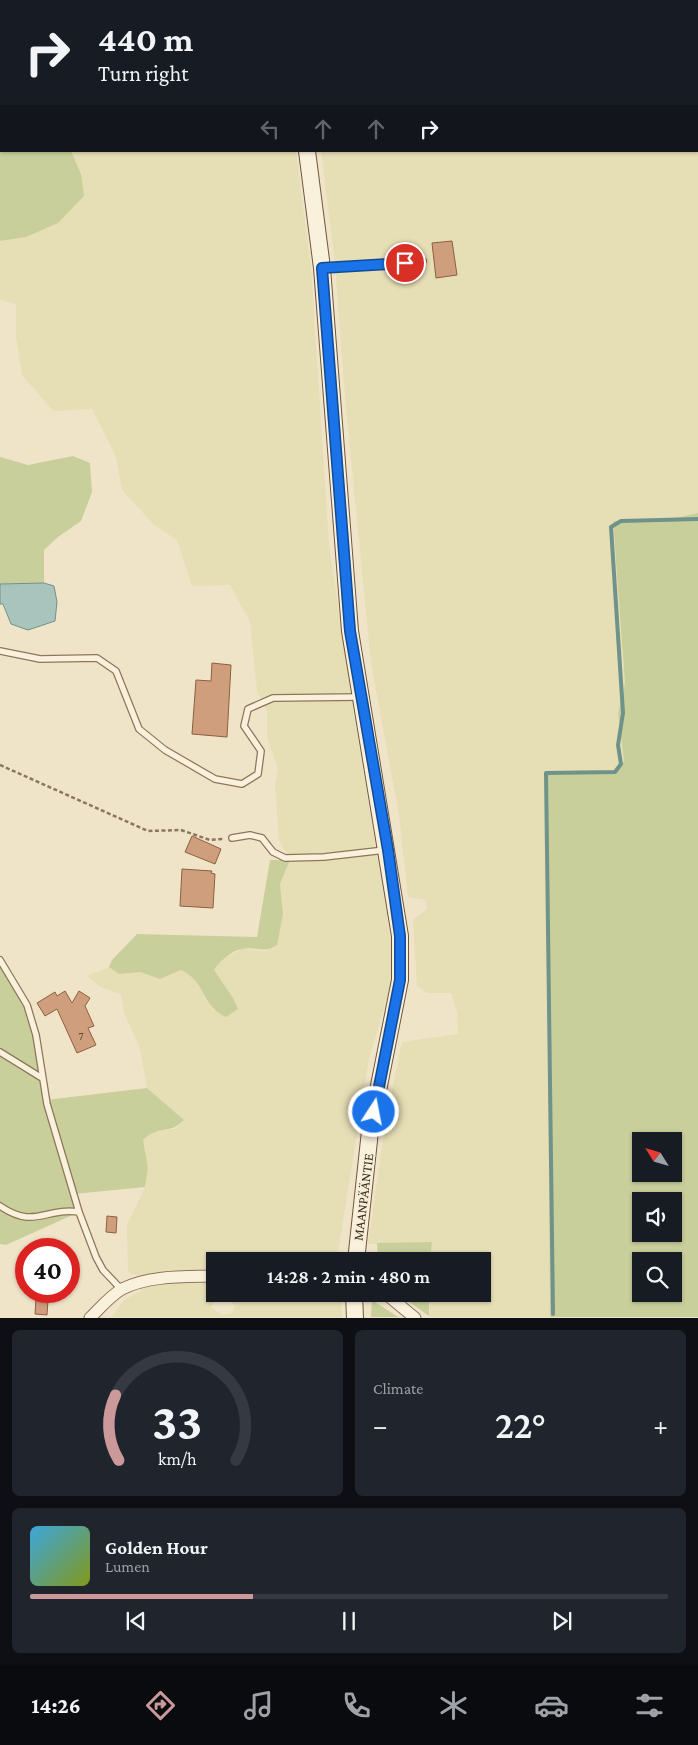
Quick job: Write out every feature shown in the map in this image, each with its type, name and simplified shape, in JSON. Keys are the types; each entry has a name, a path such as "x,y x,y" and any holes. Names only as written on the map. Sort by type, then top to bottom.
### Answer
{"street":[{"name":"MAANPÄÄNTIE","path":"307,152 322,268 350,631 388,850 400,936 400,980 370,1131 357,1252"},
{"path":"90,1318 122,1290 153,1280 206,1277"},
{"path":"354,1302 355,1318"},
{"path":"396,1302 415,1318"}],"lane":[{"path":"322,268 351,268 423,261"},
{"path":"0,651 40,660 97,658 116,671 139,729 165,750 215,779 242,784 258,774 261,751 244,726 248,709 274,698 362,697"},
{"path":"232,838 250,835 262,838 273,852 285,858 324,857 388,850"},
{"path":"0,960 27,1005 36,1035 47,1104 79,1212 96,1257 112,1280 122,1290"},
{"path":"0,1052 42,1078"},
{"path":"0,1206 12,1214 28,1218 40,1218 65,1210 79,1212"}],"path":[{"path":"0,765 148,830 181,830 210,840 232,838"}],"shaded area":[{"path":"71,152 296,152 311,268 329,543 352,702 391,940 391,985 369,1059 338,1252 206,1252 206,1302 214,1302 211,1307 222,1315 232,1313 235,1306 231,1302 341,1302 342,1317 112,1317 124,1300 141,1291 138,1276 128,1272 127,1225 145,1187 148,1168 143,1140 152,1132 175,1129 184,1120 147,1088 140,1048 124,1013 121,994 100,987 87,976 109,967 119,974 140,972 160,979 181,970 192,975 215,1012 220,980 214,970 220,961 242,949 267,951 283,914 280,884 290,860 279,840 275,785 278,769 267,737 267,711 257,691 250,622 230,585 192,586 177,540 154,525 122,490 116,457 92,409 53,411 22,375 16,337 16,304 0,300 0,241 26,237 81,174"},
{"path":"321,152 698,152 698,513 675,518 613,521 625,684 618,713 624,761 615,772 546,773 550,1317 430,1317 429,1302 491,1302 491,1252 431,1252 432,1242 368,1244 386,1119 402,1042 458,1034 457,1012 451,993 427,993 417,986 413,920 427,909 426,900 408,897 399,815 371,663 345,397 335,264"}],"green space":[{"path":"0,152 71,152 81,174 84,196 58,223 26,237 0,241"},
{"path":"73,456 90,463 92,492 81,521 58,537 44,550 44,583 0,584 0,457 28,465"},
{"path":"698,513 698,1317 550,1317 546,773 614,772 624,761 618,713 625,683 613,521 675,518"},
{"path":"270,860 290,860 280,884 283,914 277,945 267,949 247,948 238,950 226,957 214,970 233,998 238,1009 226,1017 212,1007 195,980 181,970 160,979 140,972 119,974 109,967 112,960 137,934 257,937"},
{"path":"0,960 27,1005 46,1100 147,1088 184,1120 173,1128 154,1132 143,1140 148,1168 145,1187 74,1194 79,1212 21,1238 15,1238 15,1241 6,1245 0,1244"},
{"path":"432,1242 431,1252 378,1252 377,1243"},
{"path":"372,1302 375,1302 398,1317 371,1317"},
{"path":"409,1302 429,1302 429,1316"}],"water":[{"path":"44,583 54,586 57,602 55,621 28,630 11,624 3,604 0,604 0,584"}],"building":[{"path":"452,241 457,275 436,278 432,243"},
{"path":"212,663 231,665 227,737 192,734 196,680 211,681"},
{"path":"192,836 221,849 215,864 185,852"},
{"path":"182,869 212,871 211,873 215,874 213,908 180,906"},
{"path":"65,991 72,1003 79,991 90,998 85,1006 94,1026 88,1028 96,1045 77,1053 57,1009 45,1016 37,1003 55,992 57,996"},
{"path":"107,1216 117,1217 116,1233 106,1232"},
{"path":"36,1303 48,1303 47,1315 35,1314"}],"waterway":[{"path":"553,1314 546,773 615,772 621,764 618,745 623,713 611,527 621,521 698,519"}],"route":[{"path":"374,1112 400,980 400,936 388,850 350,631 322,268 351,268 405,263"}]}
